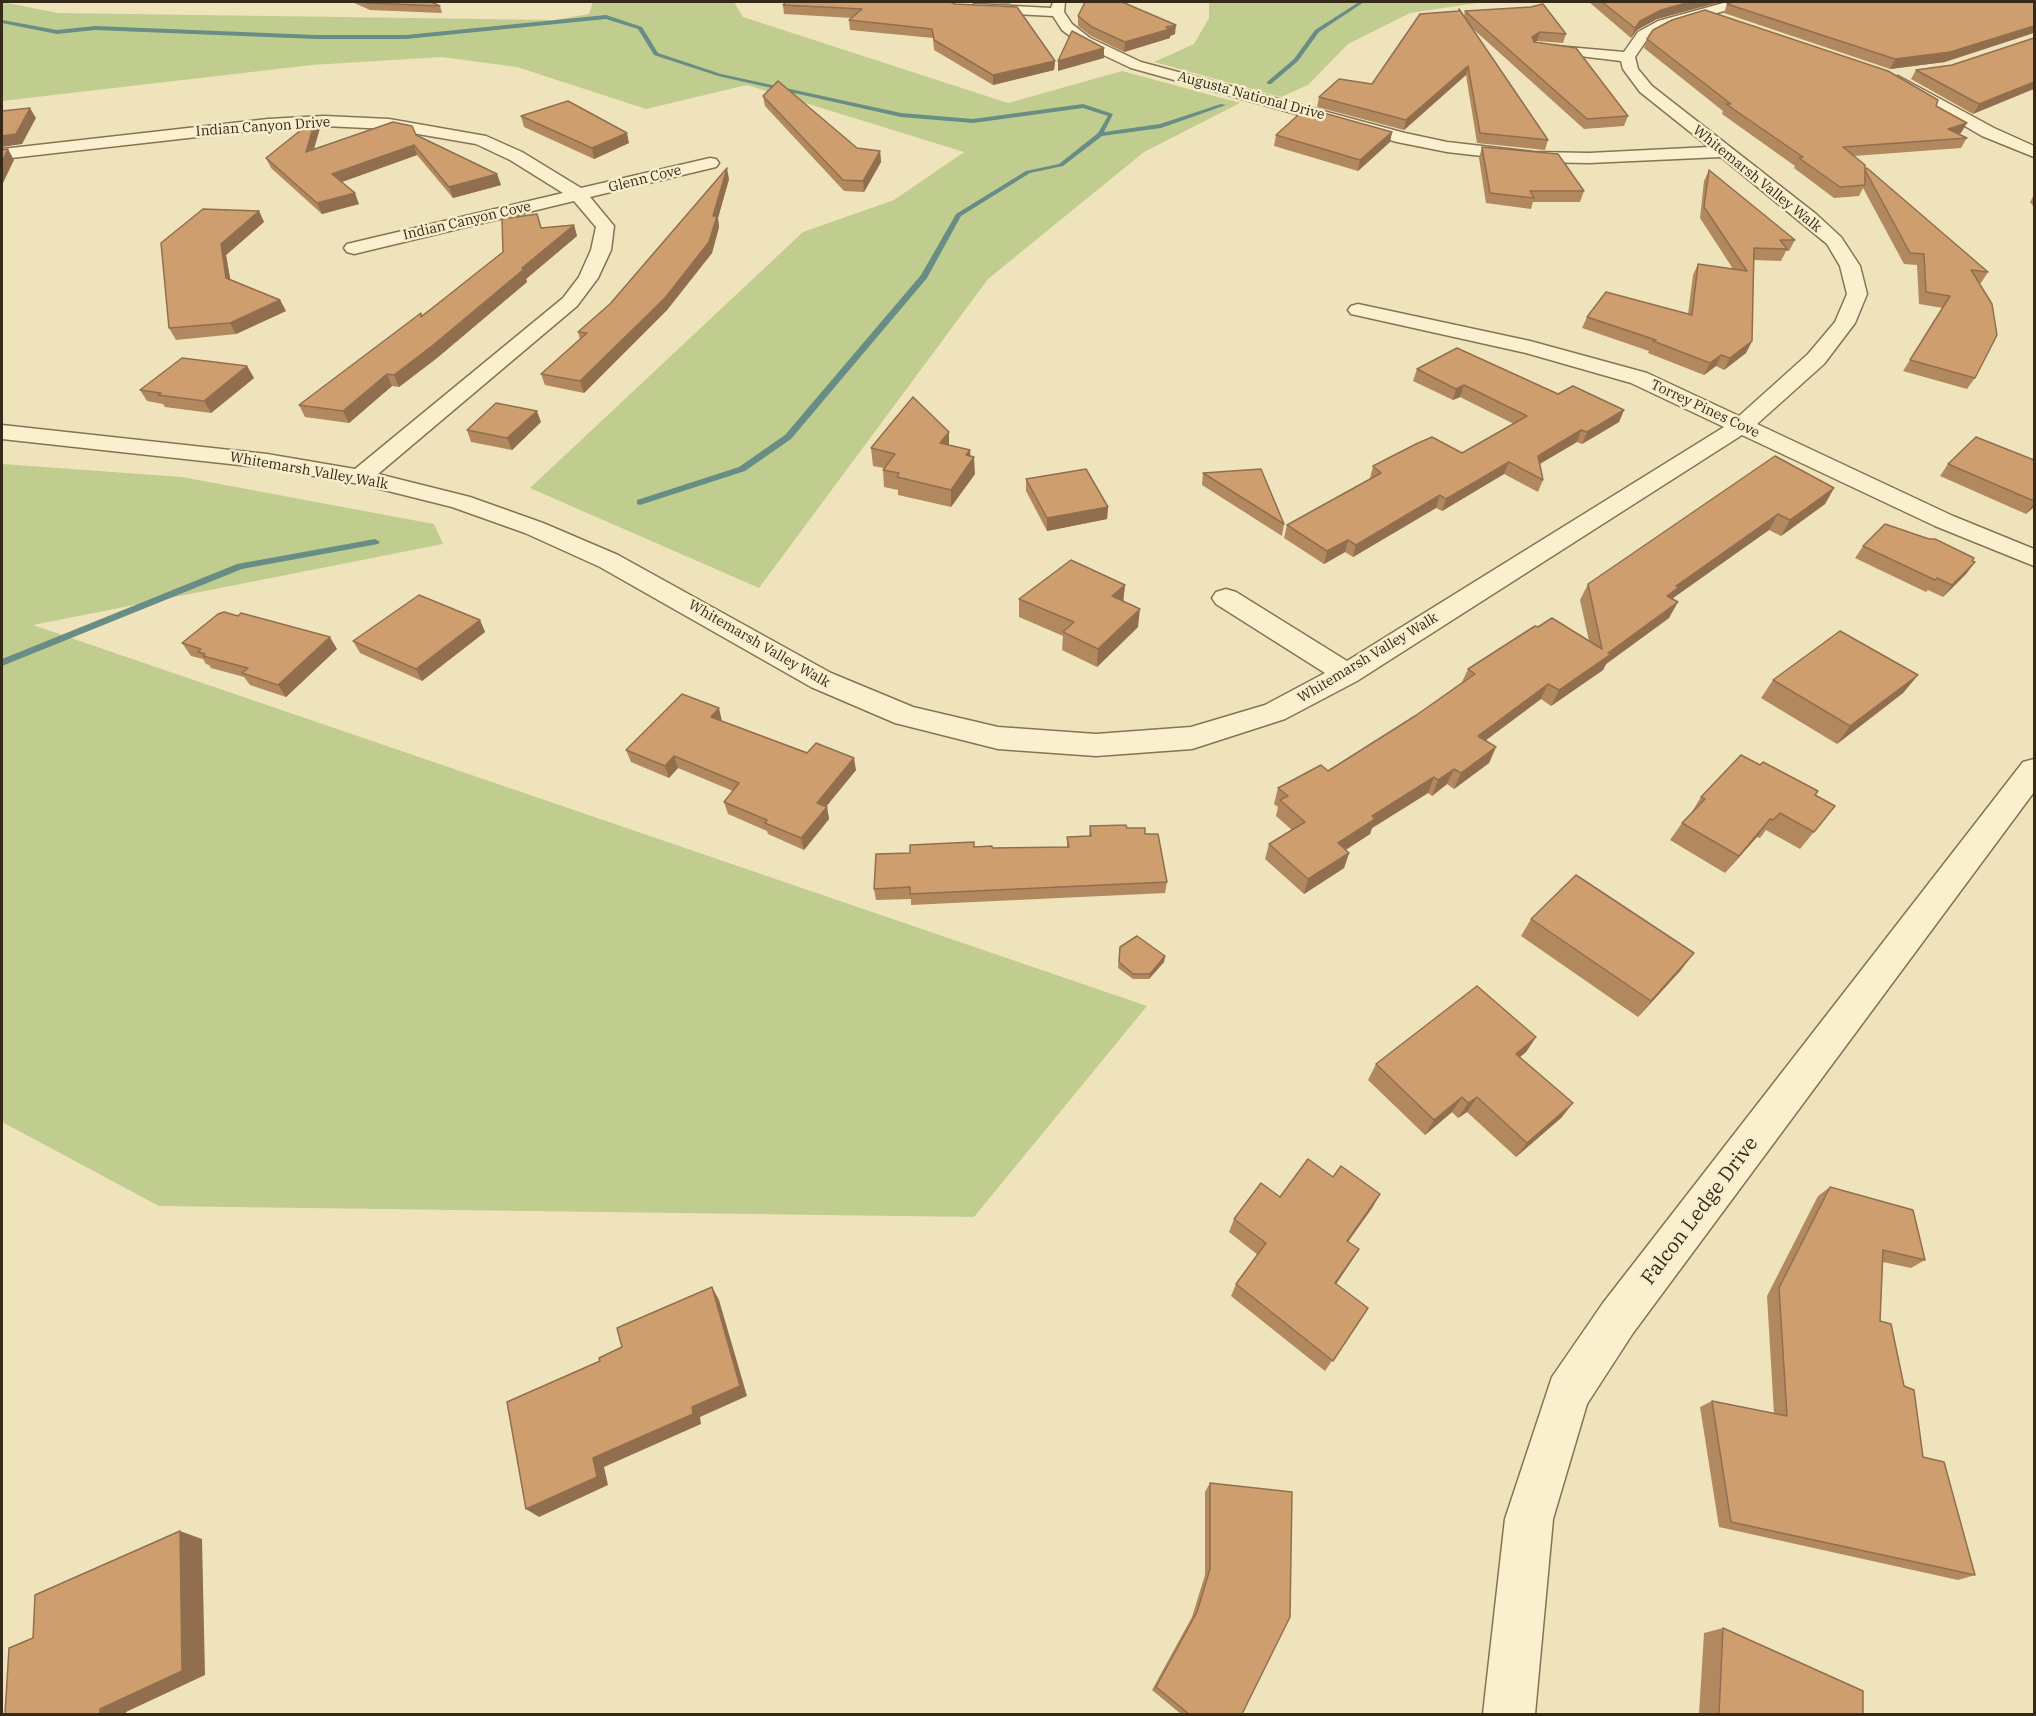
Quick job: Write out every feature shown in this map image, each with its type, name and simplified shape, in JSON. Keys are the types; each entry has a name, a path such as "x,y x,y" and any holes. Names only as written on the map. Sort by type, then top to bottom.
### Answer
{"street":[{"path":"955,7 1058,7"},
{"name":"Augusta National Drive","path":"1058,7 1067,27 1085,41 1136,65 1402,138 1447,147 1534,157 1589,158 1722,152"},
{"path":"1538,47 1628,57 1643,35 1664,24 1701,12 1736,12"},
{"name":"Whitemarsh Valley Walk","path":"2,432 267,461 360,477 461,502 534,528 609,561 820,680 906,716 998,738 1096,745 1192,738 1275,712 1347,674 1742,426 1816,358 1845,323 1857,294 1850,266 1834,241 1809,218 1722,152 1646,89 1631,69 1628,57"},
{"path":"1912,72 1885,74 1988,132 2034,152"},
{"name":"Indian Canyon Drive","path":"2,154 268,124 324,121 389,124 480,140 516,156 579,195 604,226 601,250 588,278 570,302 360,477"},
{"name":"Glenn Cove","path":"579,195 710,162"},
{"name":"Indian Canyon Cove","path":"354,248 579,195"},
{"name":"Torrey Pines Cove","path":"1358,310 1580,360 1639,378 1944,521 2034,558"},
{"path":"1226,598 1347,674"},
{"name":"Falcon Ledge Drive","path":"1509,1714 1529,1519 1568,1393 1618,1318 2034,770"}],"green space":[{"path":"2,2 58,13 554,20 589,14 593,2 734,2 743,17 1008,103 1122,71 1240,103 1144,152 988,279 759,588 530,488 803,232 894,200 964,152 747,85 646,109 517,67 441,57 312,65 2,101"},
{"path":"1209,2 1483,2 1410,13 1348,44 1308,85 1281,97 1154,62 1194,44 1209,18"},
{"path":"2,464 182,477 434,524 443,544 33,625 1147,1006 974,1217 159,1206 2,1122"}],"building":[{"path":"365,2 431,2 440,6 368,3"},
{"path":"786,2 950,2 1017,7 1055,61 993,75 934,40 932,29 849,20 862,9 783,5"},
{"path":"1085,2 1122,2 1176,25 1166,27 1170,29 1125,42 1092,27 1078,16"},
{"path":"1602,2 1690,2 1661,10 1640,21 1635,28"},
{"path":"1733,2 2034,2 2034,26 1950,52 1895,59 1727,4"},
{"path":"1543,4 1566,34 1540,32 1532,37 1534,42 1576,48 1628,116 1587,119 1465,11 1531,7"},
{"path":"1459,9 1548,140 1480,133 1468,66 1406,120 1319,97 1339,79 1372,84 1420,14 1459,11"},
{"path":"1705,10 1888,71 1938,100 1936,106 1967,123 1948,129 1967,138 1843,147 1865,165 1865,185 1840,187 1799,158 1803,157 1726,104 1731,104 1647,39 1653,30 1672,20"},
{"path":"1072,31 1104,48 1058,61"},
{"path":"2034,38 2034,82 1979,104 1916,70 1952,65"},
{"path":"778,81 857,148 880,151 863,181 843,180 763,96"},
{"path":"568,101 627,133 592,148 521,116"},
{"path":"30,108 16,134 2,136 2,111"},
{"path":"1306,108 1392,132 1360,160 1276,135"},
{"path":"316,118 306,152 393,122 412,126 416,135 497,174 449,187 414,145 332,174 355,193 317,203 266,158"},
{"path":"1482,147 1558,154 1584,191 1530,191 1534,198 1490,193"},
{"path":"8,149 2,162 2,150"},
{"path":"727,168 713,216 717,216 709,242 665,298 580,381 541,374 587,333 578,332 610,304"},
{"path":"1867,168 1988,272 1971,270 1992,304 1997,335 1975,378 1910,360 1950,296 1926,292 1924,254 1910,253 1865,170"},
{"path":"1709,170 1795,240 1780,240 1787,249 1754,248 1752,341 1730,358 1721,355 1710,363 1653,341 1656,340 1587,317 1606,292 1692,315 1698,264 1747,271 1704,207"},
{"path":"203,209 259,211 221,244 226,278 280,300 230,323 169,328 161,243"},
{"path":"537,214 541,228 574,225 432,346 394,375 387,374 343,411 299,405 421,313 421,317 503,252 502,219"},
{"path":"1457,348 1558,394 1573,386 1624,410 1587,432 1581,430 1538,456 1543,480 1509,462 1446,499 1440,495 1356,545 1348,540 1327,551 1287,525 1381,473 1373,466 1416,444 1432,437 1462,453 1527,416 1464,385 1456,389 1417,369"},
{"path":"182,358 247,366 204,401 158,395 161,393 140,390"},
{"path":"913,397 949,432 940,443 970,450 966,455 974,457 951,490 897,477 899,473 883,470 895,454 871,448"},
{"path":"496,403 537,411 507,438 467,430"},
{"path":"1976,437 2034,460 2034,501 1948,464"},
{"path":"1775,456 1834,488 1790,520 1778,514 1676,586 1679,587 1667,596 1678,602 1608,653 1611,654 1559,690 1548,684 1478,736 1496,747 1461,773 1454,769 1438,780 1434,777 1372,816 1375,819 1338,843 1349,853 1308,879 1269,844 1305,822 1280,800 1288,796 1278,788 1321,765 1328,771 1415,716 1475,674 1468,669 1535,626 1538,627 1552,618 1602,649 1588,584"},
{"path":"1086,469 1108,507 1047,518 1026,479"},
{"path":"1261,469 1284,524 1203,473"},
{"path":"1885,524 1935,539 1974,558 1972,561 1975,562 1952,585 1937,578 1935,580 1863,546"},
{"path":"1071,560 1125,585 1112,596 1140,609 1098,649 1063,632 1074,622 1019,599"},
{"path":"419,595 480,620 416,669 353,641"},
{"path":"224,612 238,616 241,613 330,637 278,685 242,673 248,668 203,656 205,654 198,652 201,649 182,643 218,614"},
{"path":"1840,631 1918,675 1850,726 1773,680"},
{"path":"682,694 719,708 711,717 807,753 816,743 854,758 817,803 827,807 801,838 765,823 767,820 724,802 739,783 674,756 665,766 626,750"},
{"path":"1741,755 1760,765 1763,762 1818,791 1815,795 1835,806 1814,832 1780,813 1773,820 1770,819 1739,856 1682,823 1705,799 1701,797"},
{"path":"1126,825 1127,828 1145,828 1145,834 1158,834 1167,882 910,894 910,887 874,889 876,854 910,853 910,845 974,842 974,847 992,846 992,848 1069,847 1067,837 1091,836 1090,826"},
{"path":"1576,875 1694,953 1651,1001 1531,919"},
{"path":"1137,936 1165,956 1150,974 1133,974 1119,962 1120,947"},
{"path":"1477,986 1536,1037 1516,1054 1573,1103 1527,1143 1477,1097 1468,1103 1462,1097 1434,1120 1376,1064"},
{"path":"1308,1159 1333,1177 1341,1166 1380,1194 1347,1241 1359,1249 1335,1283 1368,1308 1333,1361 1236,1284 1266,1243 1234,1219 1261,1183 1280,1197"},
{"path":"1830,1187 1913,1210 1925,1260 1883,1250 1880,1321 1891,1324 1904,1386 1914,1390 1923,1457 1944,1462 1975,1575 1731,1522 1712,1401 1787,1416 1779,1288"},
{"path":"712,1287 740,1386 692,1407 693,1414 593,1458 597,1477 526,1509 507,1402 600,1361 599,1358 622,1347 617,1328"},
{"path":"1210,1483 1292,1492 1290,1617 1242,1714 1189,1714 1156,1687 1197,1612 1210,1569"},
{"path":"180,1531 182,1671 100,1709 100,1714 5,1714 9,1648 33,1638 35,1595"},
{"path":"1723,1628 1863,1691 1863,1714 1719,1714"}],"waterway":[{"path":"1269,83 1296,60 1317,31 1362,2"},
{"path":"2,22 57,32 95,28 316,37 406,37 606,17 640,28 656,54 720,75 901,115 973,121 1083,106 1111,115 1100,134"},
{"path":"1100,134 1161,126 1223,105"},
{"path":"640,502 742,469 788,437 924,276 958,215 1028,172 1061,165 1100,134"},
{"path":"2,663 240,566 375,542"}]}
